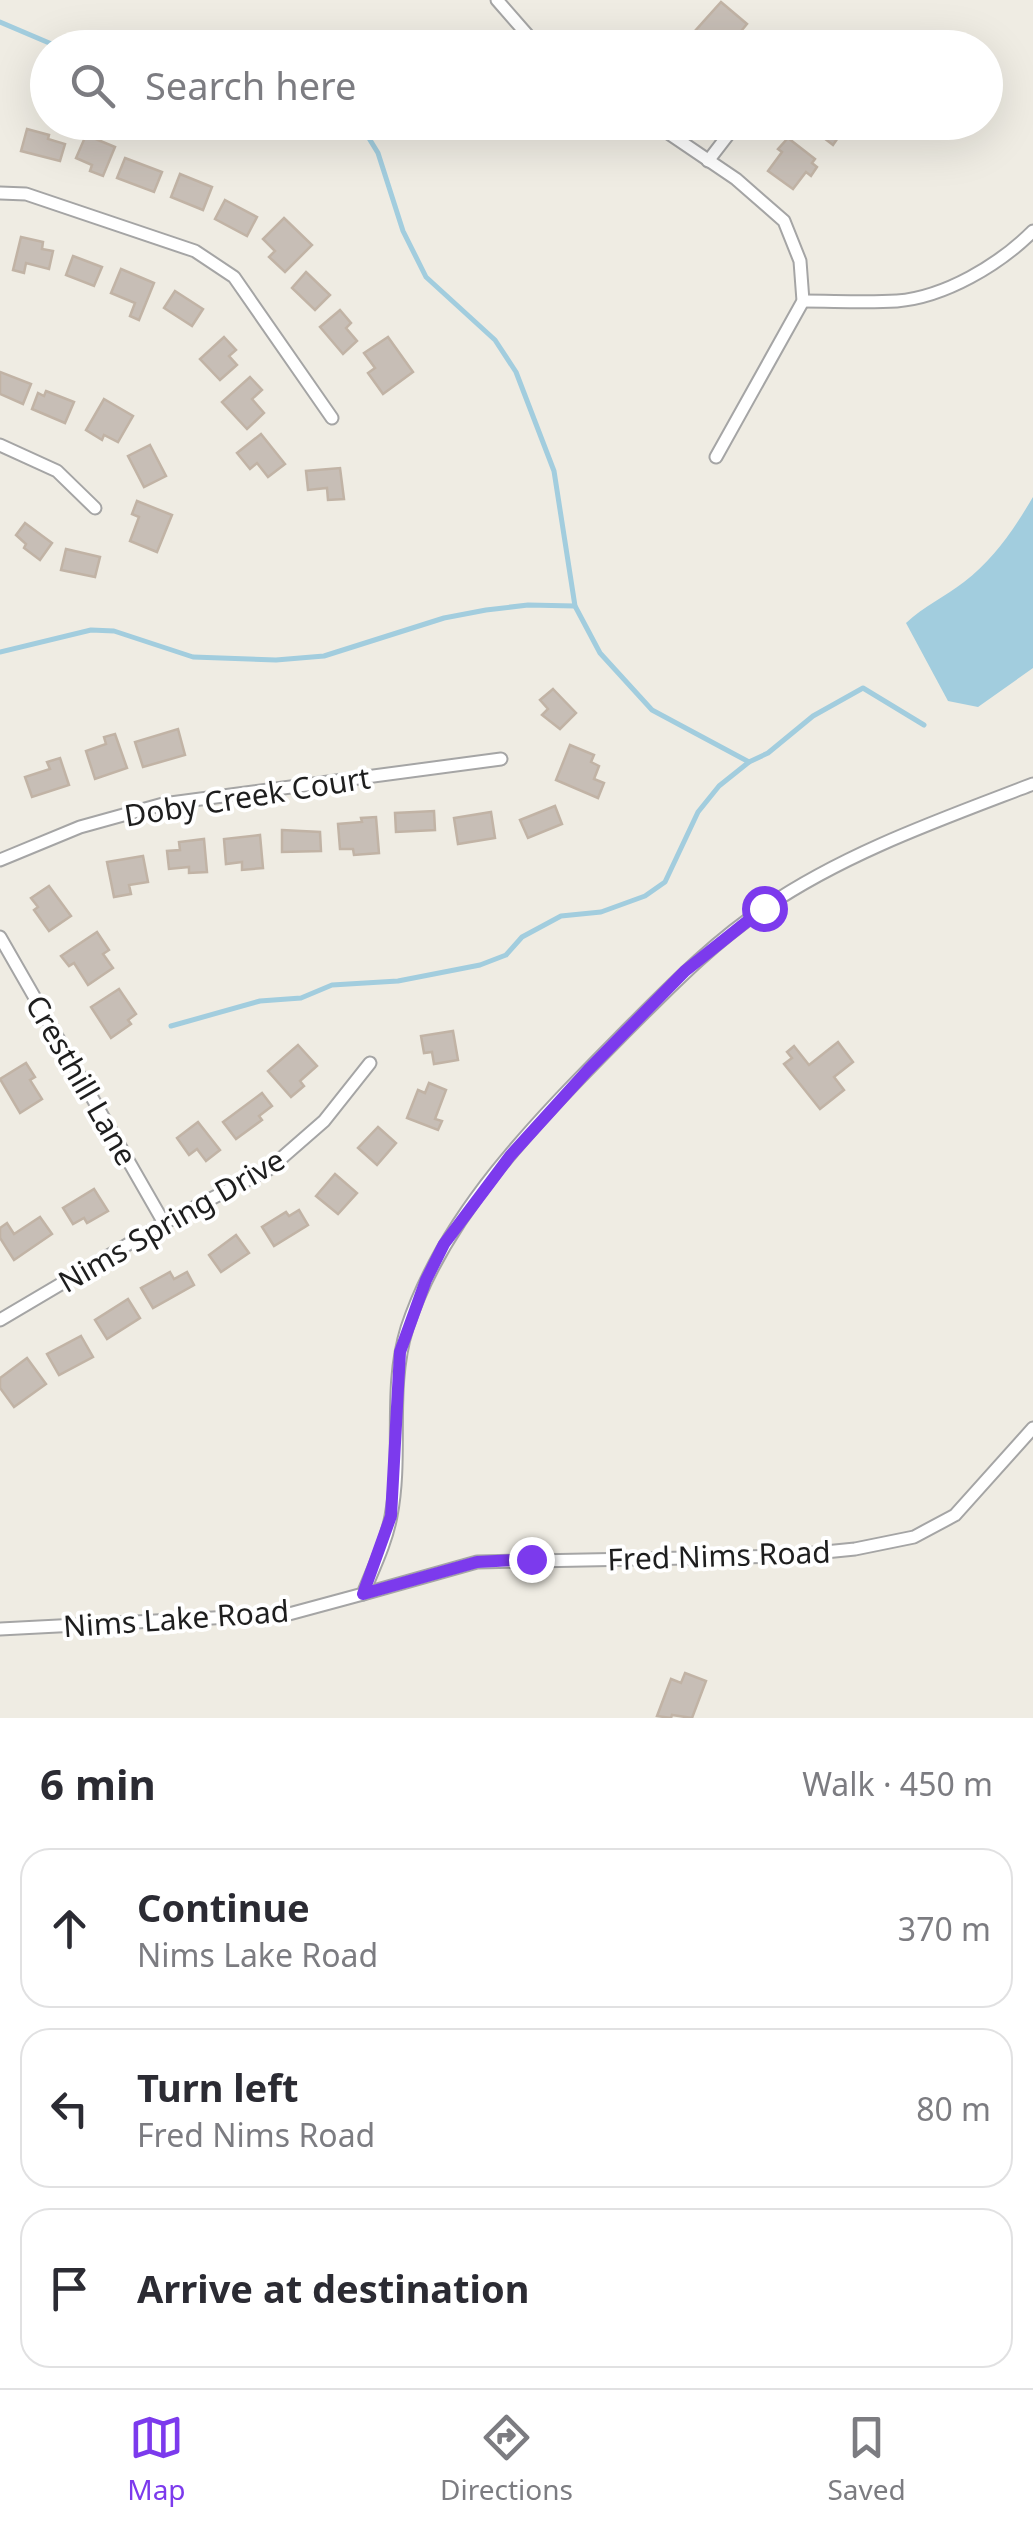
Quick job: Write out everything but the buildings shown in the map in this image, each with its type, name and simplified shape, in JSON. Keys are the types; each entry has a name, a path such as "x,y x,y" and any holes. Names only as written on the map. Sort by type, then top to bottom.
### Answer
{"street":[{"path":"497,0 523,30"},
{"path":"678,140 736,179 784,221 800,260 803,301 716,457"},
{"path":"708,161 724,140"},
{"path":"0,192 26,194 195,251 234,277 332,418"},
{"path":"803,301 900,301 917,296 966,280 1013,251 1033,231"},
{"path":"0,445 57,471 96,508"},
{"name":"Doby Creek Court","path":"0,860 80,827 163,804 501,759"},
{"path":"363,1594 391,1516 397,1384 408,1325 444,1244 510,1156 685,971 764,908 828,870 1033,784"},
{"name":"Cresthill Lane","path":"0,937 164,1224"},
{"name":"Nims Spring Drive","path":"0,1320 164,1224 269,1169 324,1121 370,1063"},
{"name":"Fred Nims Road","path":"363,1594 477,1562 785,1556 855,1549 914,1537 955,1515 1033,1428"},
{"name":"Nims Lake Road","path":"0,1629 289,1614 363,1594"}],"water":[{"path":"1033,497 1033,668 978,707 948,701 906,623 985,564"}],"waterway":[{"path":"0,22 30,35"},
{"path":"370,140 378,153 403,231 426,277 495,340 516,372 554,471 575,606 600,653 652,710 749,762"},
{"path":"0,652 91,630 114,631 193,657 276,660 324,656 444,618 486,610 528,605 575,606"},
{"path":"171,1026 260,1001 301,998 332,985 398,981 480,965 506,955 522,937 561,916 601,912 645,896 665,882 698,812 719,786 813,716 863,688 924,725"}],"route":[{"path":"531,1559 477,1562 363,1594 391,1516 397,1384 408,1325 444,1244 510,1156 685,971 764,908"}]}
